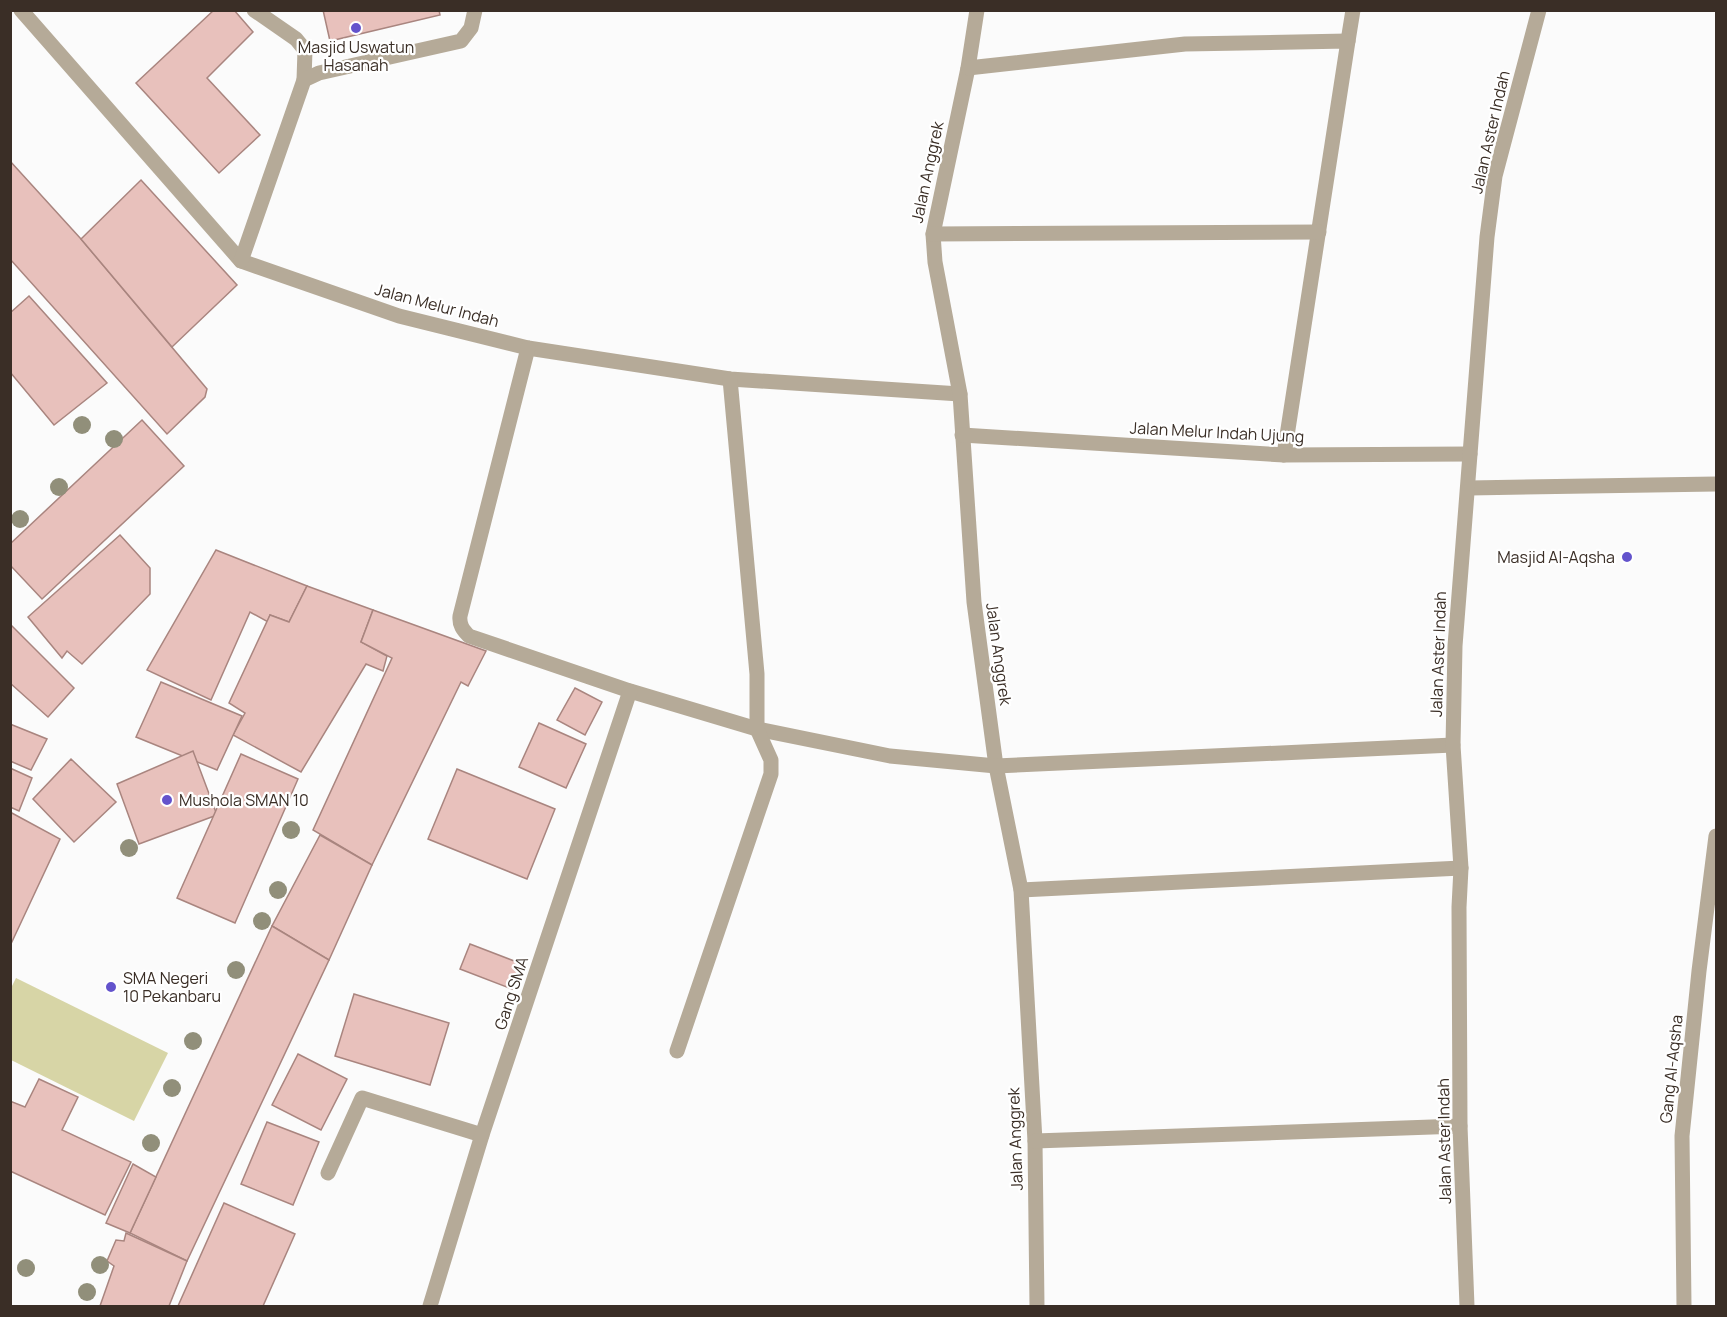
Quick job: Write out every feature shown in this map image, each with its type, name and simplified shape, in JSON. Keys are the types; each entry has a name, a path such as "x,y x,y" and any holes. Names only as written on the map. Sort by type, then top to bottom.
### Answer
{"street":[{"name":"Jalan Melur Indah","path":"21,10 241,261 399,316 528,348 730,379 960,394"},
{"path":"241,261 304,80 305,50 296,39 254,10"},
{"path":"304,80 319,73 461,41 471,28 475,10"},
{"name":"Jalan Anggrek","path":"976,10 968,68 933,234 935,262 960,394 974,602 996,766 1021,890 1035,1141 1037,1306"},
{"path":"1284,454 1353,10"},
{"name":"Jalan Aster Indah","path":"1467,1306 1460,1126 1459,907 1461,868 1453,745 1455,646 1486,249 1495,176 1539,10"},
{"path":"968,68 1185,44 1348,41"},
{"path":"933,234 1319,232"},
{"path":"528,348 460,622 463,630 469,636 630,691 757,729 890,756 996,766 1453,745"},
{"path":"677,1051 771,774 771,760 757,729 757,674 730,379"},
{"name":"Jalan Melur Indah Ujung","path":"962,435 1284,454 1470,454"},
{"path":"1469,488 1716,484"},
{"name":"Gang SMA","path":"430,1306 482,1135 630,691"},
{"name":"Gang Al-Aqsha","path":"1684,1306 1682,1136 1716,836"},
{"path":"1021,890 1461,868"},
{"path":"328,1173 362,1098 482,1135"},
{"path":"1035,1141 1460,1126"}],"shaded area":[{"path":"16,978 168,1053 134,1121 11,1060 11,988"}],"building":[{"path":"214,10 234,10 253,32 207,78 260,135 219,173 136,83"},
{"name":"Masjid Uswatun Hasanah","path":"323,10 439,10 440,15 330,41"},
{"path":"10,161 81,239 207,389 205,397 167,434 10,259"},
{"path":"141,180 237,285 172,347 81,239"},
{"path":"29,296 107,383 54,425 10,372 10,313"},
{"path":"142,420 184,466 42,599 10,565 10,544"},
{"path":"120,535 150,568 150,594 82,664 67,651 62,658 28,617"},
{"path":"216,550 307,586 289,622 270,615 268,622 250,612 211,700 147,670"},
{"path":"307,586 373,610 361,642 387,656 383,671 366,664 301,772 233,735 245,713 229,703 270,615 289,622"},
{"path":"373,610 486,651 468,686 461,682 372,865 313,830 392,658 361,642"},
{"path":"10,624 74,688 48,717 10,683"},
{"path":"161,682 242,716 217,770 136,737"},
{"path":"575,688 602,702 585,735 557,720"},
{"path":"539,723 586,744 566,788 519,767"},
{"path":"10,724 47,739 31,770 10,761"},
{"name":"Mushola SMAN 10","path":"193,751 217,815 139,844 117,784"},
{"path":"241,754 298,779 235,923 177,898"},
{"path":"71,759 116,802 74,842 33,799"},
{"path":"10,768 32,778 19,811 10,807"},
{"path":"457,769 555,809 527,879 428,839"},
{"path":"10,812 60,839 10,946"},
{"path":"320,835 372,865 329,960 272,926"},
{"path":"272,926 329,960 187,1261 130,1233"},
{"path":"470,944 522,964 512,989 460,969"},
{"path":"354,994 449,1023 430,1085 335,1056"},
{"path":"298,1054 347,1079 321,1130 272,1105"},
{"path":"39,1079 78,1097 62,1130 131,1162 105,1215 10,1171 10,1101 25,1107"},
{"path":"267,1122 319,1142 293,1205 241,1184"},
{"path":"133,1164 156,1177 130,1233 106,1223"},
{"path":"224,1203 295,1234 263,1306 178,1306"},
{"path":"126,1233 187,1261 169,1306 100,1306 114,1266 107,1261 116,1240 124,1241"}],"place":[{"name":"Masjid Uswatun Hasanah","path":"356,28"},
{"name":"Masjid Al-Aqsha","path":"1627,557"},
{"name":"Mushola SMAN 10","path":"167,800"},
{"name":"SMA Negeri 10 Pekanbaru","path":"111,987"}]}
